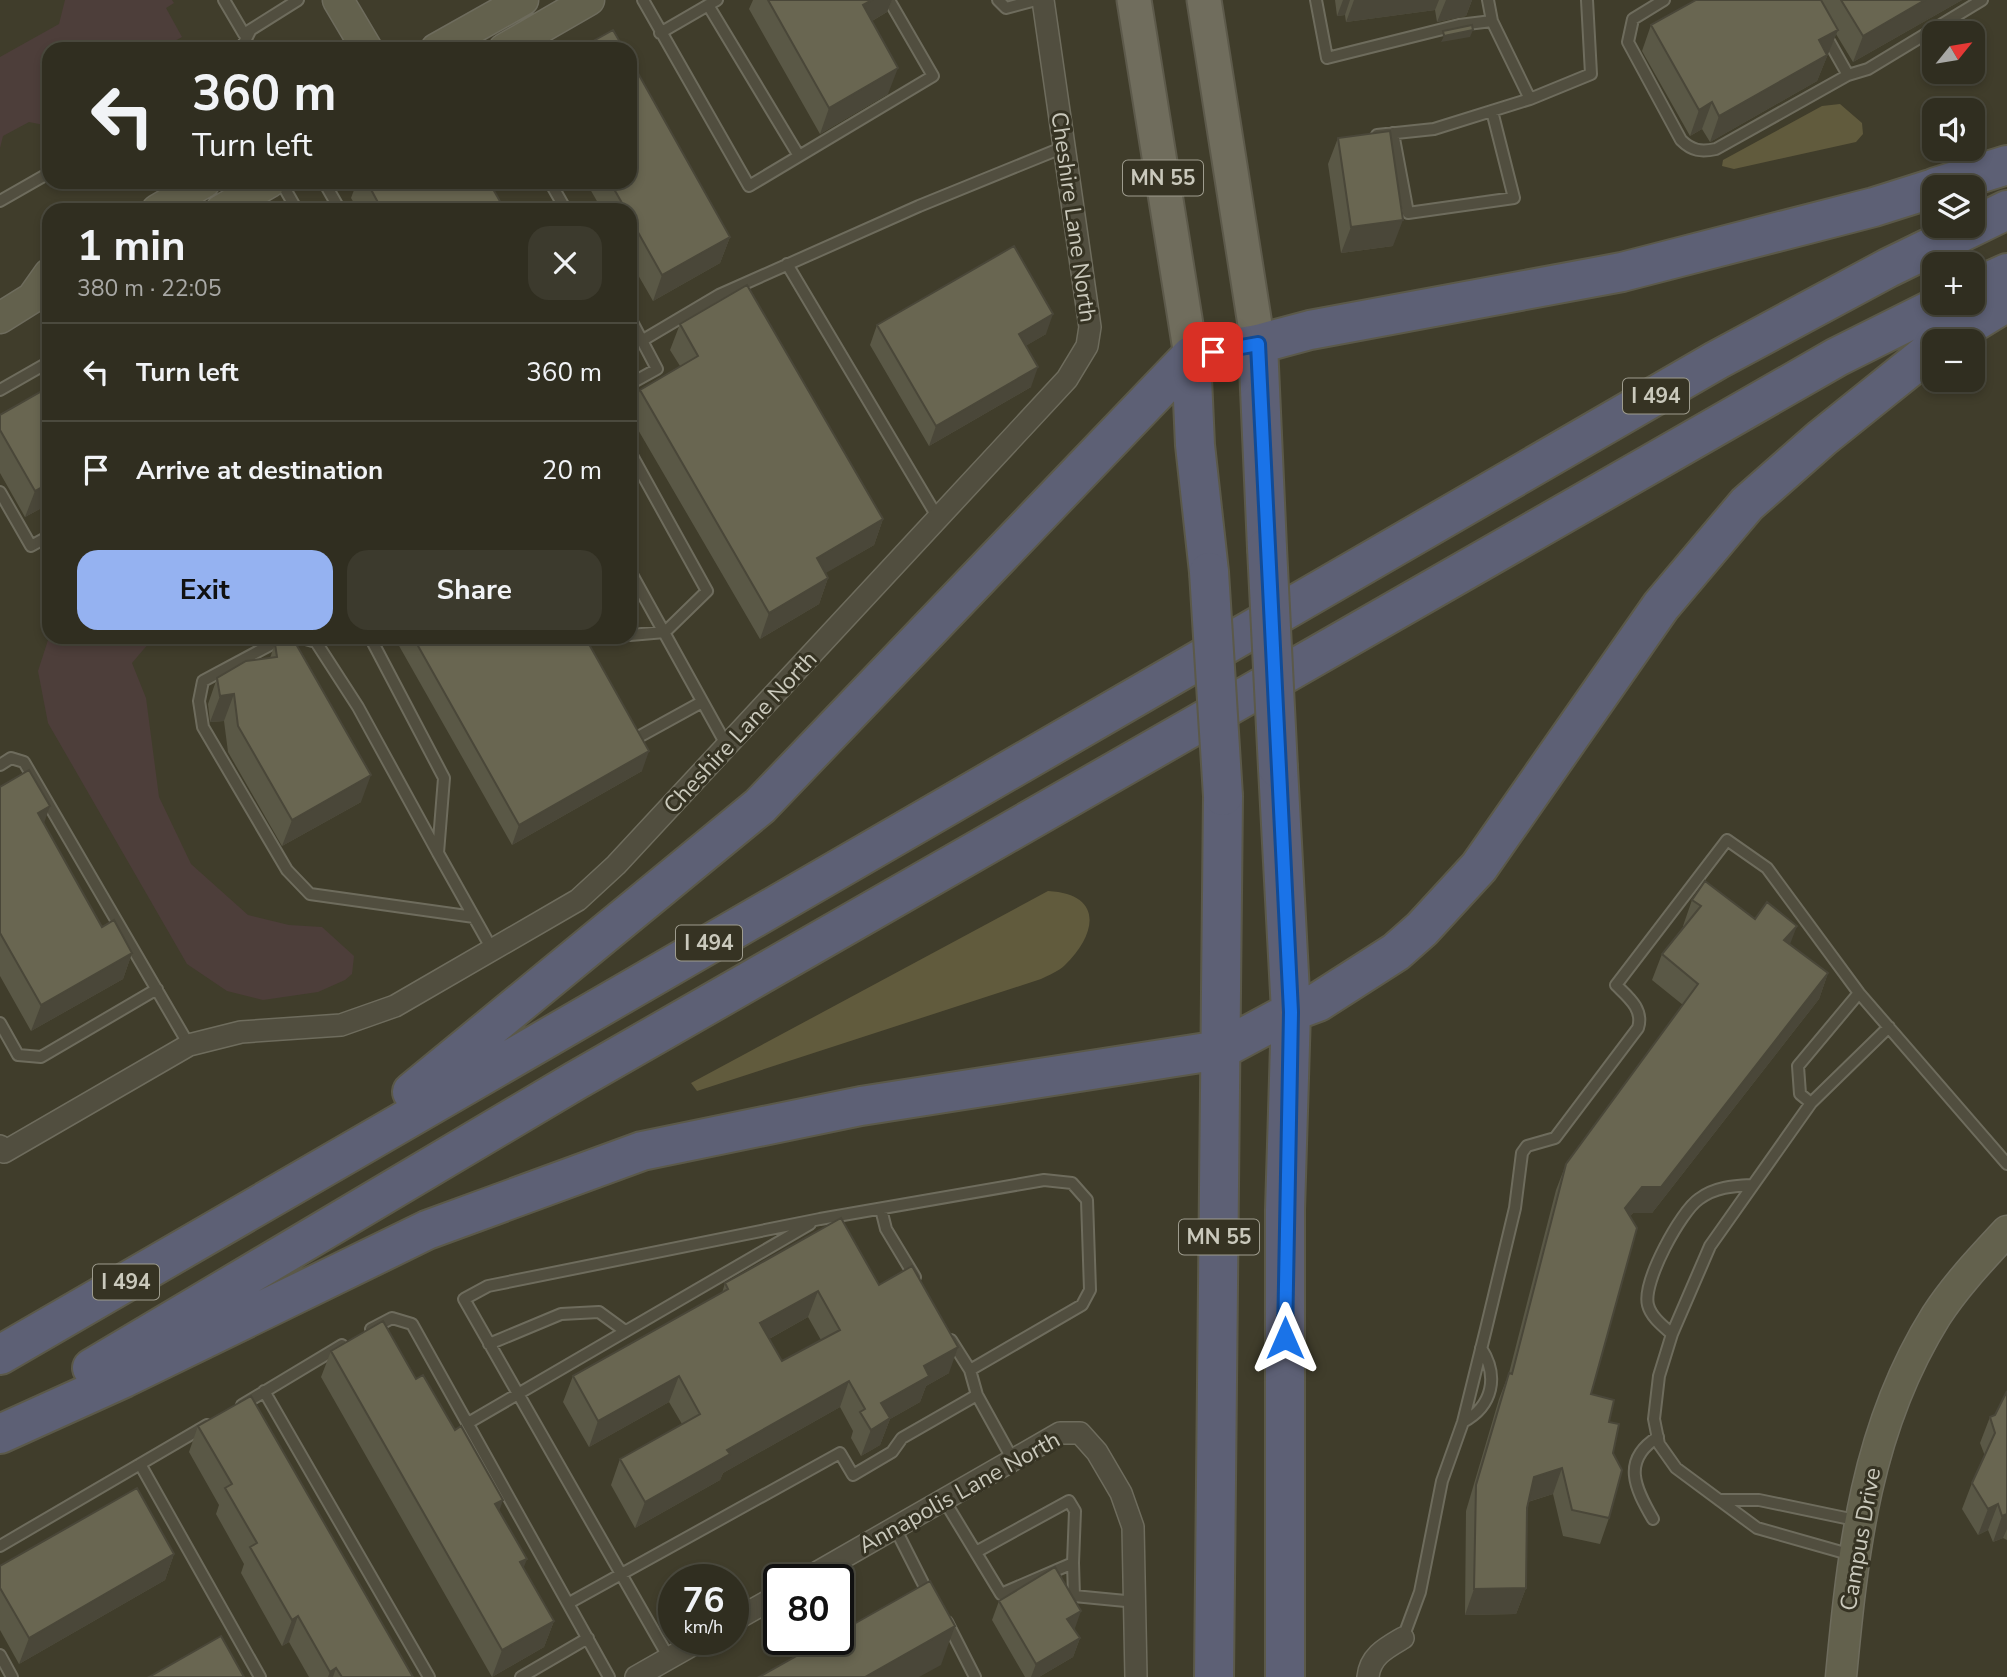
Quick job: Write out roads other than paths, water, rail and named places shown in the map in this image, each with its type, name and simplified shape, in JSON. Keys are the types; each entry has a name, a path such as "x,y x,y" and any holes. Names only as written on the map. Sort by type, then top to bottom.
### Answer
{"highway":[{"path":"1976,175 2007,165"},
{"path":"252,1209 442,1070 760,806 1191,356 1258,344 1310,330 1622,272 1861,211 1922,192"},
{"name":"I 494","path":"0,1355 1717,360 1888,268 2007,210"},
{"path":"1985,283 2007,273"},
{"path":"1963,329 2007,302"},
{"name":"I 494","path":"0,1423 587,1074 1837,357 1922,314"},
{"name":"MN 55","path":"1258,344 1291,1012 1285,1210 1284,1677"},
{"name":"MN 55","path":"1191,356 1195,445 1209,572 1223,796 1214,1677"},
{"path":"0,1434 124,1378 427,1230 642,1151 861,1106 1220,1050 1291,1012 1318,1002 1396,952 1422,929 1479,867 1661,606 1747,504 1805,452 1922,358"}],"main road":[{"name":"MN 55","path":"1134,0 1191,356"},
{"name":"MN 55","path":"1204,0 1258,344"}],"street":[{"path":"338,0 363,42"},
{"path":"448,42 523,0"},
{"path":"517,42 589,0"},
{"name":"Cheshire Lane North","path":"2,1149 189,1045 241,1032 341,1025 395,1006 578,900 616,864 727,746 1067,379 1087,346 1090,327 1043,0"},
{"path":"170,203 193,189"},
{"path":"233,203 258,189"},
{"path":"0,318 41,298"},
{"name":"Campus Drive","path":"1841,1677 1854,1556 1865,1485 1880,1438 1907,1369 1937,1315 1974,1267 2007,1231"},
{"name":"Annapolis Lane North","path":"832,1564 1060,1433 1080,1433 1097,1452 1128,1509 1136,1543 1136,1602"},
{"path":"1136,1602 1136,1677"},
{"path":"1368,1677 1369,1666 1382,1650 1403,1639"},
{"path":"636,1677 674,1655"}],"lane":[{"path":"224,0 244,34 298,0"},
{"path":"643,0 749,186 933,76 889,0"},
{"path":"998,0 1006,8 1036,0"},
{"path":"1315,0 1327,58 1459,25 1492,21"},
{"path":"1488,0 1492,21 1530,99"},
{"path":"1359,137 1434,129 1530,99 1591,74 1587,0"},
{"path":"1664,0 1633,19 1629,42 1677,134 1688,147 1696,151 1716,149 1848,75 1868,69 1982,0"},
{"path":"660,33 713,2 799,156"},
{"path":"1818,22 1848,75"},
{"path":"244,42 250,31"},
{"path":"1393,133 1408,214 1514,198 1492,111"},
{"path":"643,340 719,295 919,205 1065,147"},
{"path":"0,201 42,177"},
{"path":"787,264 938,518"},
{"path":"637,330 657,369 637,380"},
{"path":"0,390 42,366"},
{"path":"637,465 707,591 665,632 637,634"},
{"path":"0,492 31,546 42,540"},
{"path":"637,582 727,746"},
{"path":"272,644 203,681 199,701 203,727 287,870 310,894 474,917"},
{"path":"317,644 358,707 493,951"},
{"path":"374,644 443,778 438,853"},
{"path":"642,735 702,702"},
{"path":"0,765 11,758 24,762 189,1045"},
{"path":"1403,1639 1420,1592 1442,1481 1463,1422 1515,1208 1522,1153 1527,1146 1555,1138 1637,1028 1640,1020 1637,1009 1616,985 1727,840 1767,868 1859,993 2007,1164"},
{"path":"0,1023 19,1055 41,1057 157,989"},
{"path":"1811,1103 1800,1094 1798,1066 1859,993"},
{"path":"1854,1556 1757,1528 1675,1468 1658,1437 1654,1419 1659,1376 1672,1334 1710,1246 1811,1103 1889,1027"},
{"path":"669,1658 464,1299 488,1286 820,1219 1044,1180 1072,1183 1087,1200 1090,1290 1082,1305 970,1370"},
{"path":"1672,1334 1656,1319 1648,1305 1647,1290 1676,1229 1690,1206 1702,1196 1734,1186 1751,1185"},
{"path":"881,1209 886,1229 923,1291"},
{"path":"468,1423 820,1219"},
{"path":"489,1344 561,1314 599,1312 625,1331"},
{"path":"360,1335 392,1318 404,1319 412,1324 609,1677"},
{"path":"943,1327 970,1370 976,1395 1013,1460"},
{"path":"230,1411 348,1342"},
{"path":"1463,1422 1485,1404 1491,1390 1493,1373 1481,1348"},
{"path":"264,1391 429,1677"},
{"path":"569,1603 840,1453 853,1475 892,1452 902,1438 976,1395"},
{"path":"0,1546 219,1418"},
{"path":"1653,1519 1639,1496 1634,1477 1636,1459 1644,1446 1658,1437"},
{"path":"140,1464 260,1677"},
{"path":"944,1500 1001,1594 1073,1563"},
{"path":"1719,1500 1759,1500 1860,1521"},
{"path":"976,1552 1069,1501 1074,1511 1074,1596 1136,1602"},
{"path":"895,1528 924,1588 955,1633 975,1677"},
{"path":"913,1595 924,1588"},
{"path":"521,1677 588,1638"},
{"path":"0,1655 12,1677"}]}
